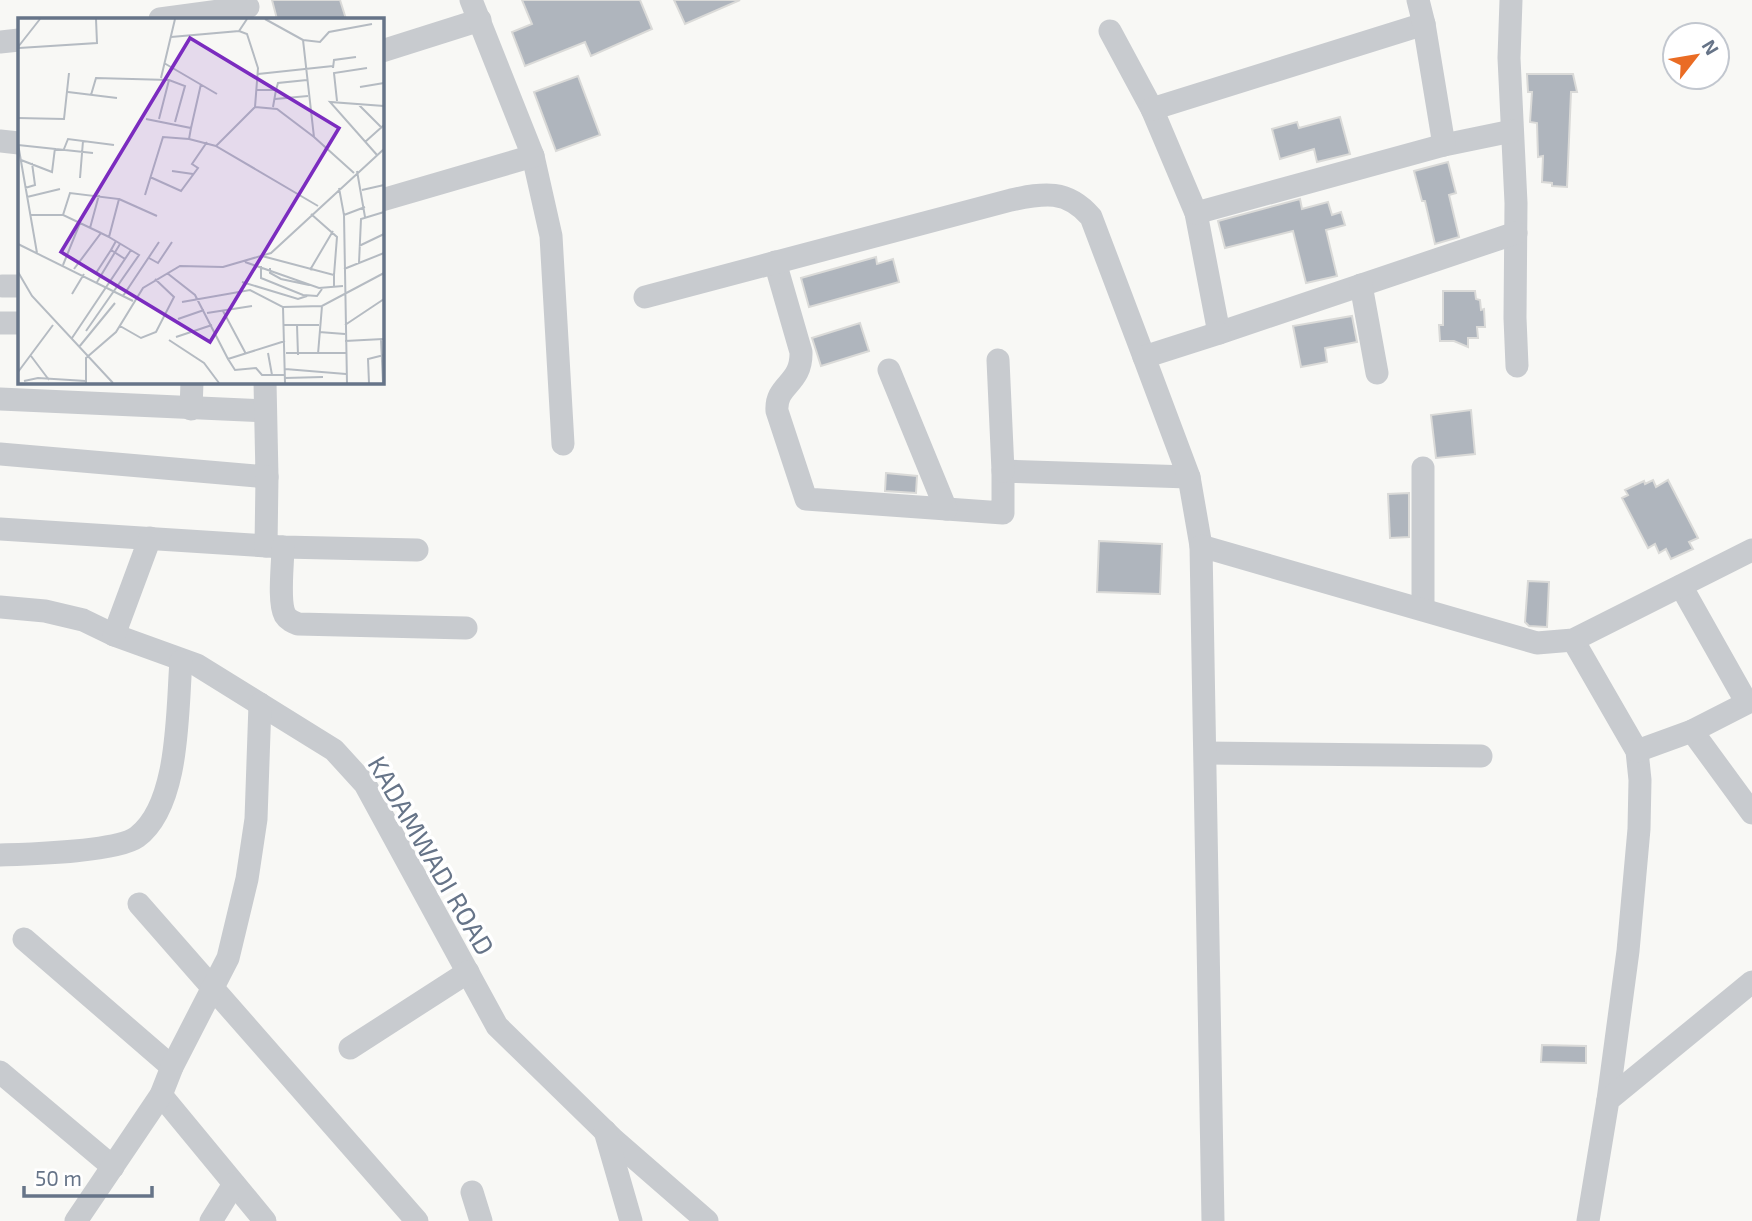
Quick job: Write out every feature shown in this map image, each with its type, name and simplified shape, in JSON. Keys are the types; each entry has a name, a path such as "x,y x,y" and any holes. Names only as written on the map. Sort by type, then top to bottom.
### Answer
{"street":[{"path":"1419,0 1444,145"},
{"path":"1511,0 1509,58 1516,233 1517,366"},
{"path":"169,18 248,9"},
{"path":"383,51 475,10 533,156 551,236 562,444"},
{"path":"1152,109 1424,23"},
{"path":"1110,31 1152,109 1196,213 1219,333"},
{"path":"0,43 18,40"},
{"path":"1196,213 1444,145 1512,131"},
{"path":"0,141 18,143"},
{"path":"383,200 533,156"},
{"path":"645,297 1041,194 1062,196 1080,204 1091,217 1189,477 1201,546 1213,1221"},
{"path":"1144,357 1516,233"},
{"path":"775,262 801,352 799,373 779,396 777,411 806,499 1003,513 998,359"},
{"path":"1361,285 1377,373"},
{"path":"0,323 18,323"},
{"path":"890,370 946,509"},
{"path":"191,409 192,383"},
{"path":"265,383 267,477 283,613 298,624 466,628"},
{"path":"0,399 265,411"},
{"path":"0,454 267,477"},
{"path":"1423,468 1423,609"},
{"path":"1003,471 1189,477"},
{"path":"0,529 274,546 417,550"},
{"path":"114,635 150,538"},
{"path":"1201,546 1423,609 1501,635 1537,643 1573,640 1752,550"},
{"path":"1636,751 1692,731 1749,702 1681,586"},
{"name":"KADAMWADI ROAD","path":"0,607 45,611 83,621 210,672 334,750 365,784 497,1026 605,1132 704,1220"},
{"path":"1573,640 1636,751 1640,780 1639,829 1628,951 1588,1221"},
{"path":"0,855 41,854 122,843 136,837 151,822 171,778 181,661"},
{"path":"76,1221 160,1095 228,958 247,879 256,819 260,704"},
{"path":"1692,731 1752,814"},
{"path":"1206,753 1482,756"},
{"path":"139,904 416,1221"},
{"path":"24,939 172,1067"},
{"path":"350,1048 468,972"},
{"path":"1608,1100 1752,982"},
{"path":"0,1072 113,1167"},
{"path":"160,1095 265,1221"},
{"path":"605,1132 631,1221"},
{"path":"211,1221 234,1184"},
{"path":"472,1192 481,1221"}],"building":[{"path":"272,0 340,0 346,18 277,18"},
{"path":"522,0 640,0 652,29 591,56 585,42 525,66 512,32 532,24"},
{"path":"674,0 740,0 685,24"},
{"path":"1527,74 1573,74 1577,92 1571,92 1567,187 1542,182 1543,156 1538,157 1537,123 1530,122 1532,92 1528,92"},
{"path":"578,76 600,135 556,151 534,92"},
{"path":"1340,117 1350,154 1317,162 1314,149 1280,159 1272,129 1297,122 1299,128"},
{"path":"1448,162 1456,193 1449,195 1459,237 1435,244 1425,201 1422,201 1414,171"},
{"path":"1300,199 1302,209 1328,202 1332,215 1341,212 1345,225 1326,230 1337,276 1306,283 1293,231 1225,248 1218,221"},
{"path":"876,257 877,264 893,259 899,282 809,307 801,278"},
{"path":"1443,291 1475,291 1476,299 1480,300 1481,310 1484,309 1485,327 1477,327 1478,338 1468,338 1468,347 1454,341 1440,341"},
{"path":"1352,316 1357,342 1325,348 1327,362 1301,367 1293,326"},
{"path":"860,323 869,351 821,366 812,338"},
{"path":"1471,410 1475,454 1436,458 1431,415"},
{"path":"886,473 917,476 916,493 885,491"},
{"path":"1653,480 1656,487 1668,480 1698,538 1689,542 1693,549 1671,559 1666,549 1659,553 1655,544 1648,548 1622,498 1628,495 1625,490"},
{"path":"1409,493 1409,537 1390,538 1388,494"},
{"path":"1099,541 1162,544 1160,594 1097,592"},
{"path":"1528,581 1549,582 1547,627 1529,626 1525,622"},
{"path":"1542,1045 1586,1046 1586,1063 1541,1062"}]}
